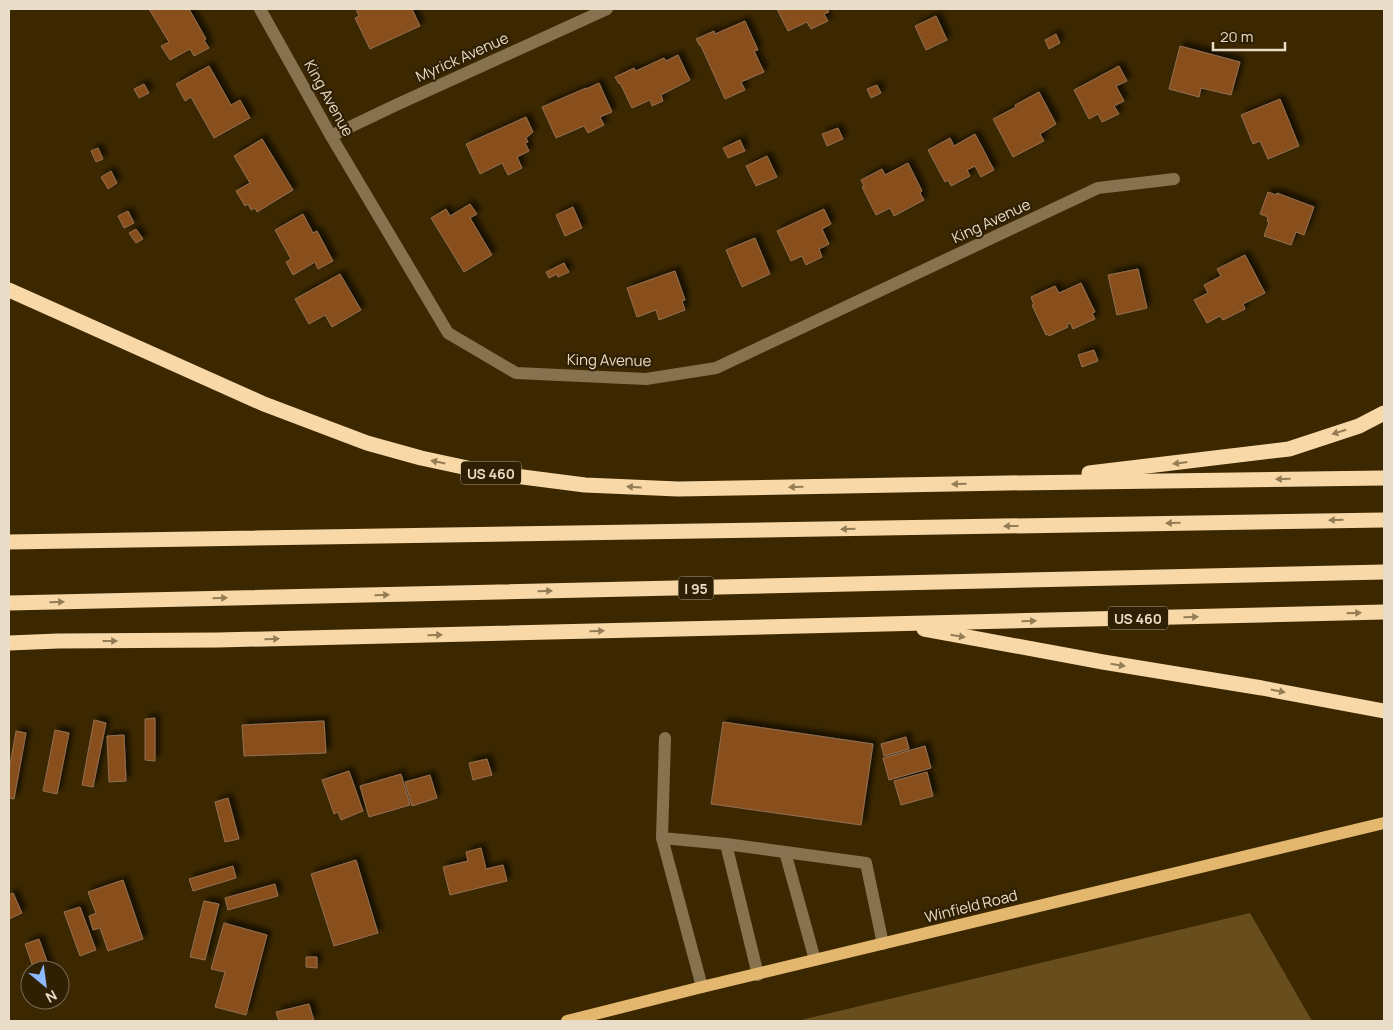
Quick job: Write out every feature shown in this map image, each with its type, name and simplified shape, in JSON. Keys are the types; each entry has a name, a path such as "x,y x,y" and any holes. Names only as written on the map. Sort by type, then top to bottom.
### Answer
{"highway":[{"name":"US 460","path":"9,290 264,404 366,442 421,458 492,473 585,484 678,489 1384,478"},
{"path":"1007,483 1289,448 1358,426 1384,413"},
{"path":"9,542 1384,520"},
{"name":"I 95","path":"9,604 1384,572"},
{"name":"US 460","path":"9,643 218,640 1384,612"},
{"path":"893,624 1384,711"}],"main road":[{"name":"Winfield Road","path":"567,1021 1384,822"}],"street":[{"name":"King Avenue","path":"260,9 331,136 448,333 516,373 646,379 716,368 1098,188 1174,179"},
{"name":"Myrick Avenue","path":"331,136 396,104 607,9"},
{"path":"665,738 662,838 702,987"},
{"path":"662,838 726,844 866,863 883,944"},
{"path":"726,844 758,975"},
{"path":"785,852 815,960"}],"shaded area":[{"path":"1250,913 1312,1021 797,1021"}],"building":[{"path":"149,9 189,9 209,48 194,56 190,49 170,60 161,46 169,42"},
{"path":"356,9 412,9 420,26 370,49 355,18 359,16"},
{"path":"777,9 827,9 829,12 824,14 828,21 811,29 807,22 788,31"},
{"path":"936,16 947,40 926,50 915,26"},
{"path":"745,21 758,50 754,51 764,72 741,82 745,90 725,99 696,39 714,31 715,34"},
{"path":"1056,34 1060,43 1049,49 1045,40"},
{"path":"1180,46 1240,62 1231,95 1201,88 1199,97 1169,89"},
{"path":"678,55 690,80 661,95 663,101 652,106 650,100 632,108 615,77 634,68 636,71 664,58 666,61"},
{"path":"209,66 231,105 240,100 250,118 214,138 191,97 185,101 176,84"},
{"path":"1119,66 1127,81 1116,86 1124,101 1114,106 1119,114 1102,122 1098,114 1089,119 1074,90"},
{"path":"599,83 612,112 600,117 604,125 588,133 584,126 556,138 542,107"},
{"path":"144,84 149,93 139,98 134,89"},
{"path":"877,85 881,93 871,98 867,89"},
{"path":"1039,92 1056,124 1040,134 1044,141 1013,157 993,119"},
{"path":"1280,99 1299,146 1268,159 1260,141 1253,144 1241,115"},
{"path":"526,117 533,132 526,138 528,142 525,143 529,151 517,157 522,168 508,175 502,163 480,174 466,144"},
{"path":"838,128 843,139 827,146 822,134"},
{"path":"975,134 994,170 981,177 975,166 967,170 970,176 951,186 948,180 945,182 928,150 950,138 954,146"},
{"path":"262,139 293,190 257,212 255,208 251,210 248,204 245,206 236,191 250,183 234,156"},
{"path":"740,140 745,151 728,158 723,148"},
{"path":"98,148 103,159 96,162 91,151"},
{"path":"767,156 777,177 756,186 746,166"},
{"path":"908,163 922,191 920,193 924,200 894,216 890,208 876,215 862,187 864,186 861,180 882,169 885,175"},
{"path":"111,171 117,183 108,189 101,177"},
{"path":"1268,192 1276,195 1277,193 1314,207 1304,235 1296,232 1291,245 1264,236 1269,222 1267,221 1268,217 1260,214"},
{"path":"470,204 477,214 470,218 492,255 464,272 431,218 446,209 450,216"},
{"path":"573,207 582,228 565,236 556,215"},
{"path":"824,209 831,224 822,229 829,244 819,249 822,257 806,265 802,256 791,261 777,231"},
{"path":"128,211 134,223 124,228 118,216"},
{"path":"303,214 313,233 317,231 333,261 318,269 315,262 293,275 286,262 291,259 275,230"},
{"path":"136,229 143,239 136,243 129,233"},
{"path":"755,238 770,274 742,287 726,250"},
{"path":"1245,255 1265,293 1243,304 1245,309 1223,320 1220,316 1207,323 1194,300 1208,293 1204,285 1221,276 1217,269"},
{"path":"564,263 569,272 558,277 557,274 549,278 546,272"},
{"path":"1138,269 1147,308 1117,315 1108,275"},
{"path":"675,271 685,300 682,301 685,310 659,320 656,310 637,317 627,288"},
{"path":"340,274 361,310 332,327 325,315 309,324 295,299"},
{"path":"1081,283 1095,312 1092,313 1095,319 1073,329 1070,323 1067,325 1068,327 1049,336 1048,334 1046,335 1032,305 1034,305 1031,297 1055,286 1059,293"},
{"path":"1094,350 1098,361 1082,367 1078,355"},
{"path":"155,718 155,761 145,760 145,719"},
{"path":"94,720 106,723 93,787 82,785"},
{"path":"324,721 326,753 244,756 242,725"},
{"path":"723,722 873,744 861,825 711,804"},
{"path":"55,730 69,733 57,794 43,791"},
{"path":"16,731 26,733 14,799 9,798 9,771"},
{"path":"124,735 126,781 109,782 107,736"},
{"path":"906,737 909,749 884,756 881,744"},
{"path":"925,746 931,768 889,780 883,758"},
{"path":"487,759 492,775 473,780 469,763"},
{"path":"349,771 363,811 341,820 338,812 334,814 322,780"},
{"path":"927,772 933,796 901,805 894,781"},
{"path":"401,774 410,805 369,817 360,786"},
{"path":"430,775 437,798 412,806 405,782"},
{"path":"228,798 239,839 225,842 215,802"},
{"path":"481,848 486,869 503,865 507,881 450,895 443,867 468,861 466,852"},
{"path":"356,860 378,933 334,946 311,874"},
{"path":"233,866 236,878 193,891 189,879"},
{"path":"123,880 143,939 108,951 100,928 93,930 89,916 96,913 88,892"},
{"path":"275,884 278,896 228,910 225,898"},
{"path":"13,893 22,913 9,919 9,895"},
{"path":"204,901 219,904 205,960 190,957"},
{"path":"80,907 96,950 80,956 64,912"},
{"path":"224,923 267,935 246,1015 215,1007 225,972 211,969"},
{"path":"39,939 46,960 31,960 25,944"},
{"path":"306,957 317,957 317,968 306,967"},
{"path":"309,1004 314,1021 279,1021 276,1012"}]}
